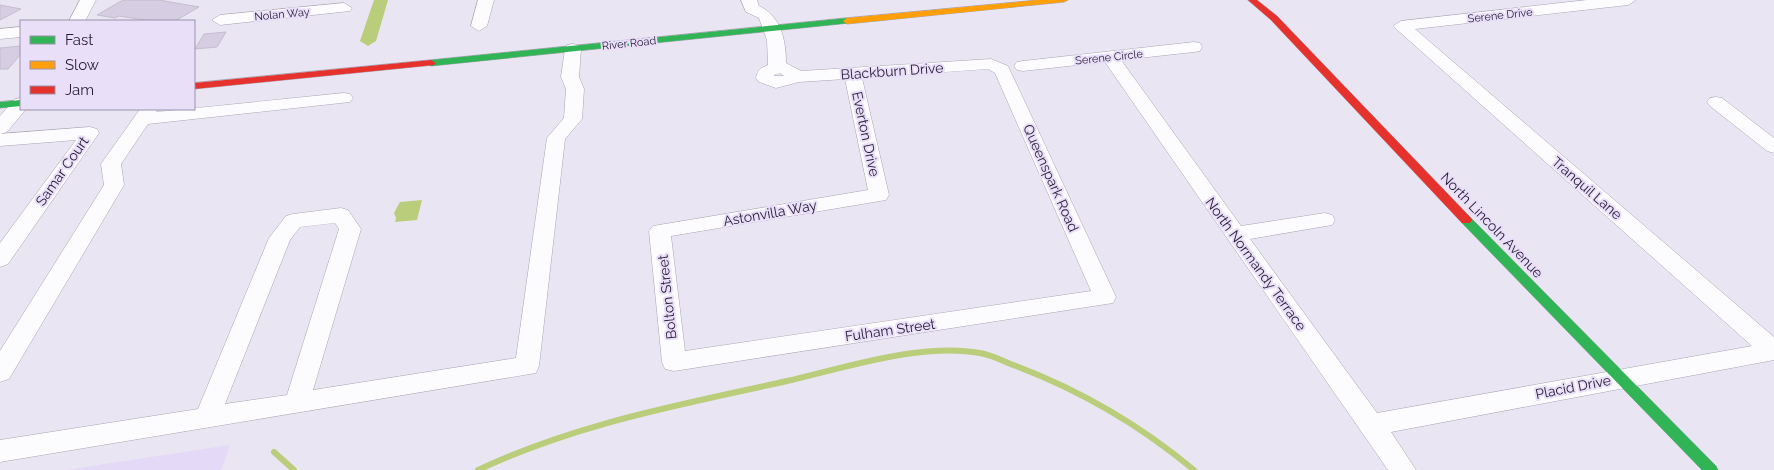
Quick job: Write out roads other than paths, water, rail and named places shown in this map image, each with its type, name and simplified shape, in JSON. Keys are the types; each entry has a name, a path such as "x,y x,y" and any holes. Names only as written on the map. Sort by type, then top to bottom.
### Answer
{"main road":[{"name":"River Road","path":"746,17 772,14 1064,0"},
{"name":"North Lincoln Avenue","path":"1252,0 1274,18 1453,207 1711,470"},
{"name":"River Road","path":"195,86 573,49 772,14"},
{"path":"0,106 20,103"}],"street":[{"path":"78,20 88,0"},
{"path":"280,14 287,0"},
{"path":"479,26 486,0"},
{"path":"749,0 752,9 772,14"},
{"name":"Serene Drive","path":"1401,26 1561,4 1628,0"},
{"name":"Nolan Way","path":"220,20 344,8"},
{"name":"Blackburn Drive","path":"772,14 777,68 790,69 794,72 793,77 990,64"},
{"name":"Tranquil Lane","path":"1401,26 1774,351"},
{"path":"0,34 20,32"},
{"name":"Serene Circle","path":"1023,66 1194,47"},
{"path":"0,451 527,366 556,138 573,119 575,89 570,77 573,49"},
{"name":"North Normandy Terrace","path":"1110,57 1234,234 1404,470"},
{"name":"Queenspark Road","path":"990,64 1002,70 1105,298"},
{"name":"Everton Drive","path":"854,74 879,194"},
{"path":"195,110 344,98"},
{"path":"1716,102 1774,147"},
{"path":"0,128 20,104"},
{"path":"0,372 114,185 111,164 145,114 195,110"},
{"name":"Samar Court","path":"0,140 90,133 0,259"},
{"name":"Astonvilla Way","path":"660,231 879,194"},
{"path":"206,417 280,238 293,221 341,214 350,229 297,403"},
{"path":"1234,234 1325,220"},
{"name":"Bolton Street","path":"660,231 674,362"},
{"name":"Fulham Street","path":"674,362 1105,298"},
{"name":"Placid Drive","path":"1372,426 1774,351"}],"waterway":[{"path":"368,41 381,0"},
{"path":"478,470 553,440 630,417 883,358 933,351 980,353 1064,386 1110,410 1153,438 1194,470"},
{"path":"274,452 294,470"}]}
